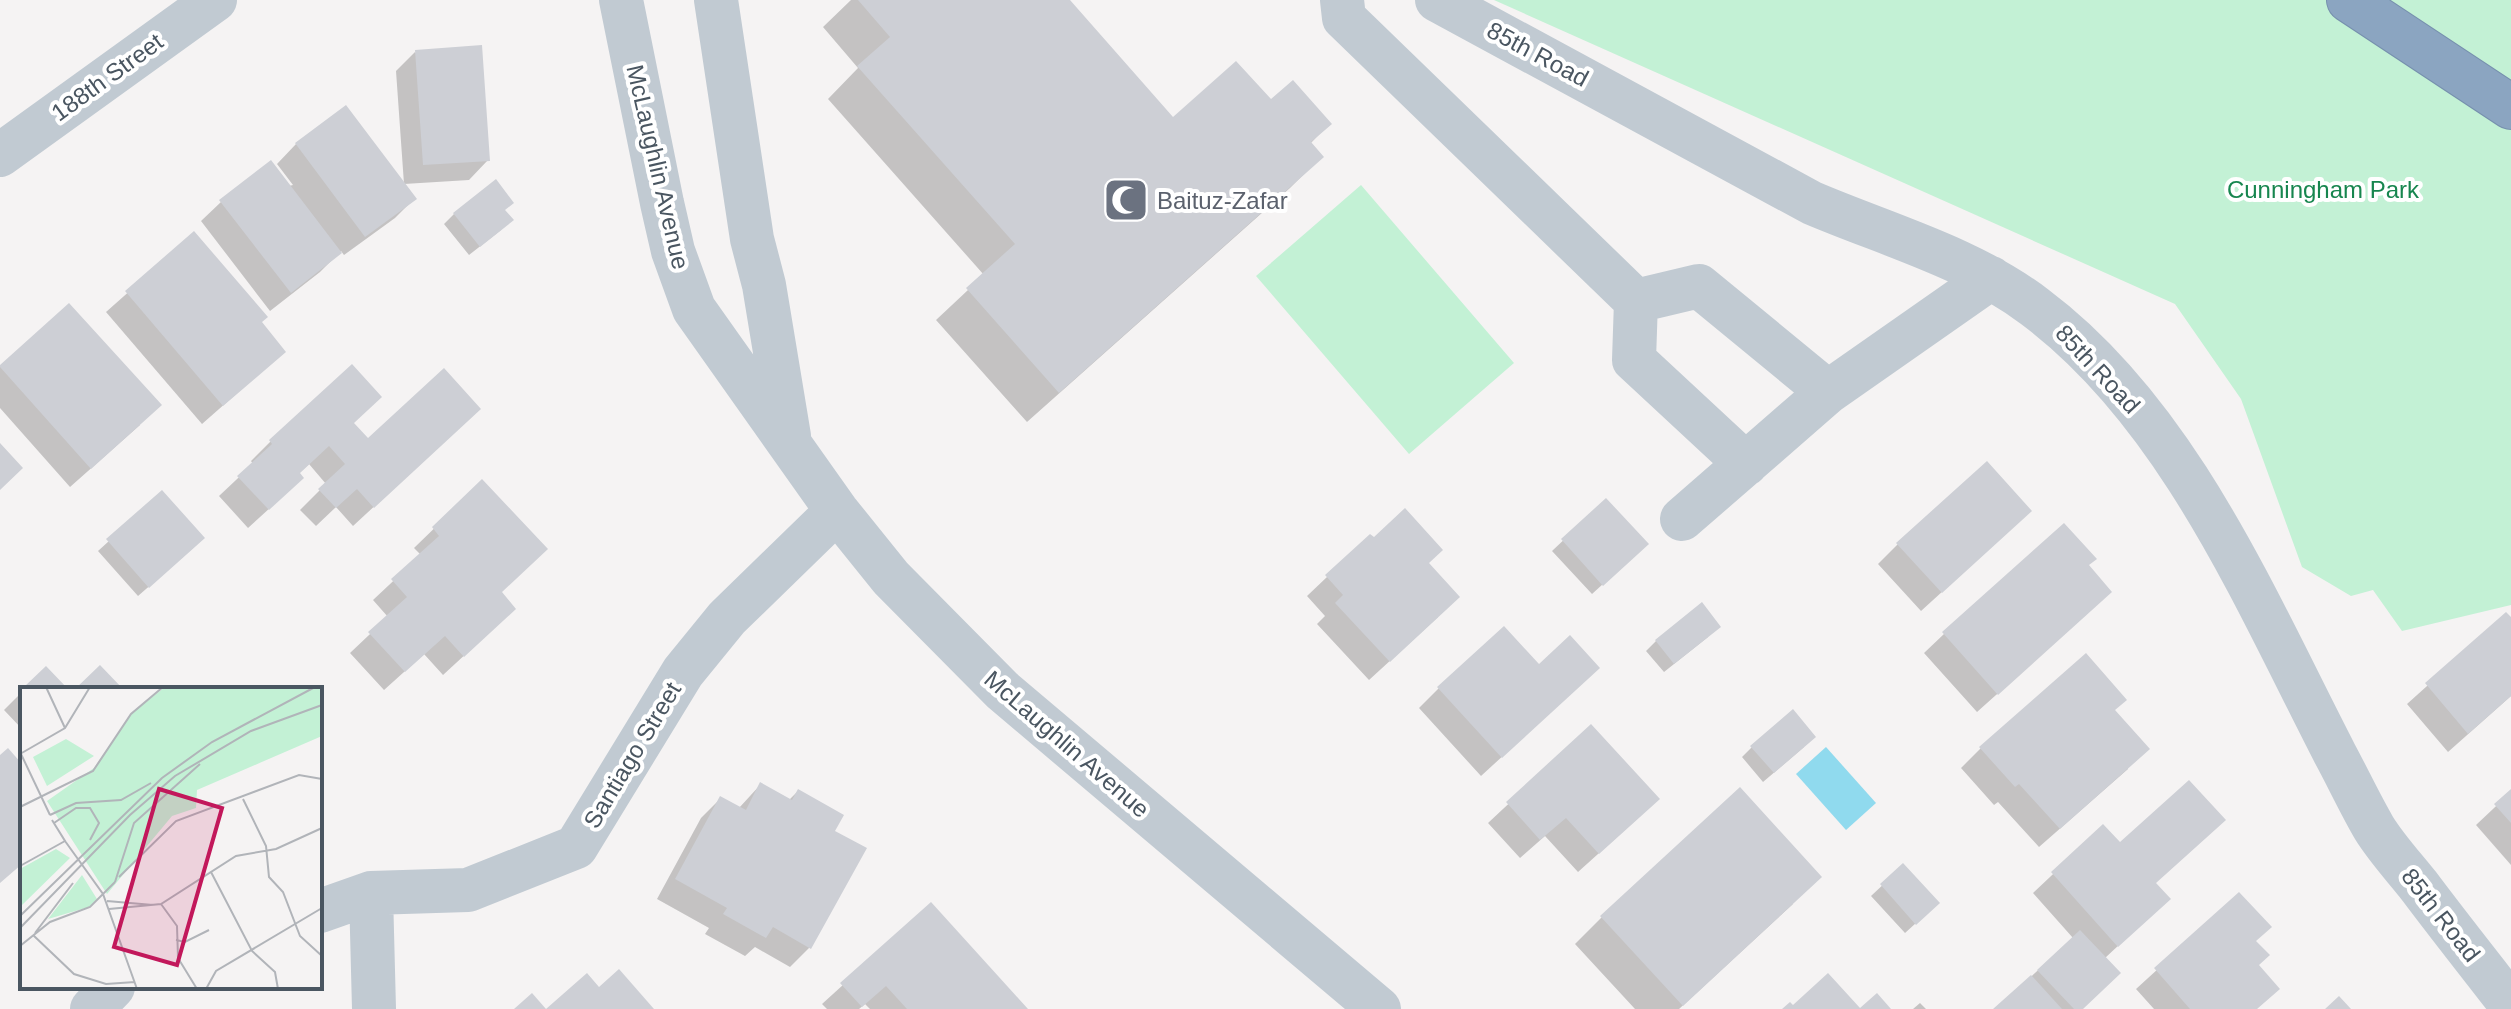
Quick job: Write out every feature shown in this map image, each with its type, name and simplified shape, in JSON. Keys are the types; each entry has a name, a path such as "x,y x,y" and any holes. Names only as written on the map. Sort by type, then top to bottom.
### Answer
{"highway":[{"path":"2349,0 2511,107"}],"street":[{"name":"188th Street","path":"0,155 215,0"},
{"name":"McLaughlin Avenue","path":"621,0 673,251 694,309 837,511 891,578 1003,691 1379,1009"},
{"name":"McLaughlin Avenue","path":"716,0 752,239 764,285 790,446"},
{"path":"1342,0 1344,18 1636,301 1634,360 1746,464"},
{"name":"85th Road","path":"1437,0 1812,203 1919,244 1991,278 2033,305 2076,339 2125,392 2176,460 2216,525 2375,830 2511,1005"},
{"path":"1682,519 1828,392 1991,278"},
{"path":"1636,301 1699,286 1828,392"},
{"name":"Santiago Street","path":"322,910 371,893 468,890 576,847 683,672 727,618 837,511"},
{"path":"371,893 374,1009"},
{"path":"92,1009 111,989"}],"green space":[{"name":"Cunningham Park","path":"1494,0 2511,0 2511,605 2402,631 2373,590 2351,596 2302,567 2241,399 2175,304"},
{"path":"1361,185 1514,363 1409,454 1256,276"}],"water":[{"path":"1826,747 1876,803 1846,830 1796,774"}],"building":[{"name":"Baituz-Zafar","path":"858,0 1070,0 1173,117 1236,61 1271,99 1293,80 1332,124 1311,142 1324,157 1059,393 966,288 1015,244 857,66 890,37"},
{"path":"482,45 490,161 423,165 415,50"},
{"path":"346,105 417,199 365,237 295,143"},
{"path":"271,160 342,253 291,293 219,200"},
{"path":"496,179 514,203 505,210 514,220 480,247 453,213"},
{"path":"194,231 268,317 262,322 286,352 223,406 125,291"},
{"path":"69,303 162,405 91,469 0,367"},
{"path":"352,364 382,397 354,423 368,438 444,368 481,409 374,508 357,489 336,508 318,489 345,464 329,446 300,473 304,478 269,510 237,476 272,444 269,440"},
{"path":"0,443 23,468 0,490"},
{"path":"1987,461 2032,511 1942,593 1896,543"},
{"path":"482,479 548,549 502,592 516,609 464,657 445,636 405,672 368,632 407,597 391,579 439,536 432,527"},
{"path":"162,490 205,538 149,588 106,539"},
{"path":"1606,498 1649,544 1603,586 1561,539"},
{"path":"1405,508 1443,550 1429,563 1460,597 1390,662 1335,603 1343,595 1325,575 1370,534 1374,537"},
{"path":"2064,523 2097,559 2089,565 2112,592 1998,695 1942,632"},
{"path":"1702,602 1721,627 1674,664 1655,640"},
{"path":"2506,612 2511,617 2511,696 2468,734 2425,683"},
{"path":"1504,626 1539,664 1570,635 1600,668 1502,758 1437,687"},
{"path":"2086,653 2127,700 2115,710 2150,749 2060,829 2019,784 2015,787 1979,747"},
{"path":"100,665 121,687 77,687"},
{"path":"46,666 66,687 24,687"},
{"path":"1793,709 1816,737 1774,773 1750,746"},
{"path":"1591,724 1660,799 1599,854 1566,818 1540,840 1506,802"},
{"path":"8,748 20,762 20,866 0,883 0,755"},
{"path":"2189,780 2226,820 2156,883 2171,899 2118,947 2051,872 2103,824 2120,842"},
{"path":"760,782 792,800 798,789 844,815 835,831 867,848 811,949 773,927 766,938 723,914 727,908 675,879 720,796 746,810"},
{"path":"1740,787 1822,877 1683,1006 1600,916"},
{"path":"2511,789 2511,823 2494,804"},
{"path":"1903,863 1940,903 1916,925 1880,884"},
{"path":"2239,892 2272,927 2256,941 2270,955 2259,965 2280,989 2257,1009 2190,1009 2154,968"},
{"path":"931,902 1028,1009 907,1009 886,986 862,1007 840,983"},
{"path":"2080,930 2121,973 2083,1009 2074,1009 2037,970"},
{"path":"619,969 654,1009 546,1009 587,973 599,987"},
{"path":"1828,973 1860,1008 1877,993 1891,1009 1782,1009 1790,1002 1793,1005"},
{"path":"2031,975 2062,1009 1993,1009"},
{"path":"532,993 546,1009 514,1009"},
{"path":"2339,996 2351,1009 2325,1009"}],"place":[{"name":"Baituz-Zafar","path":"1126,200"}]}
